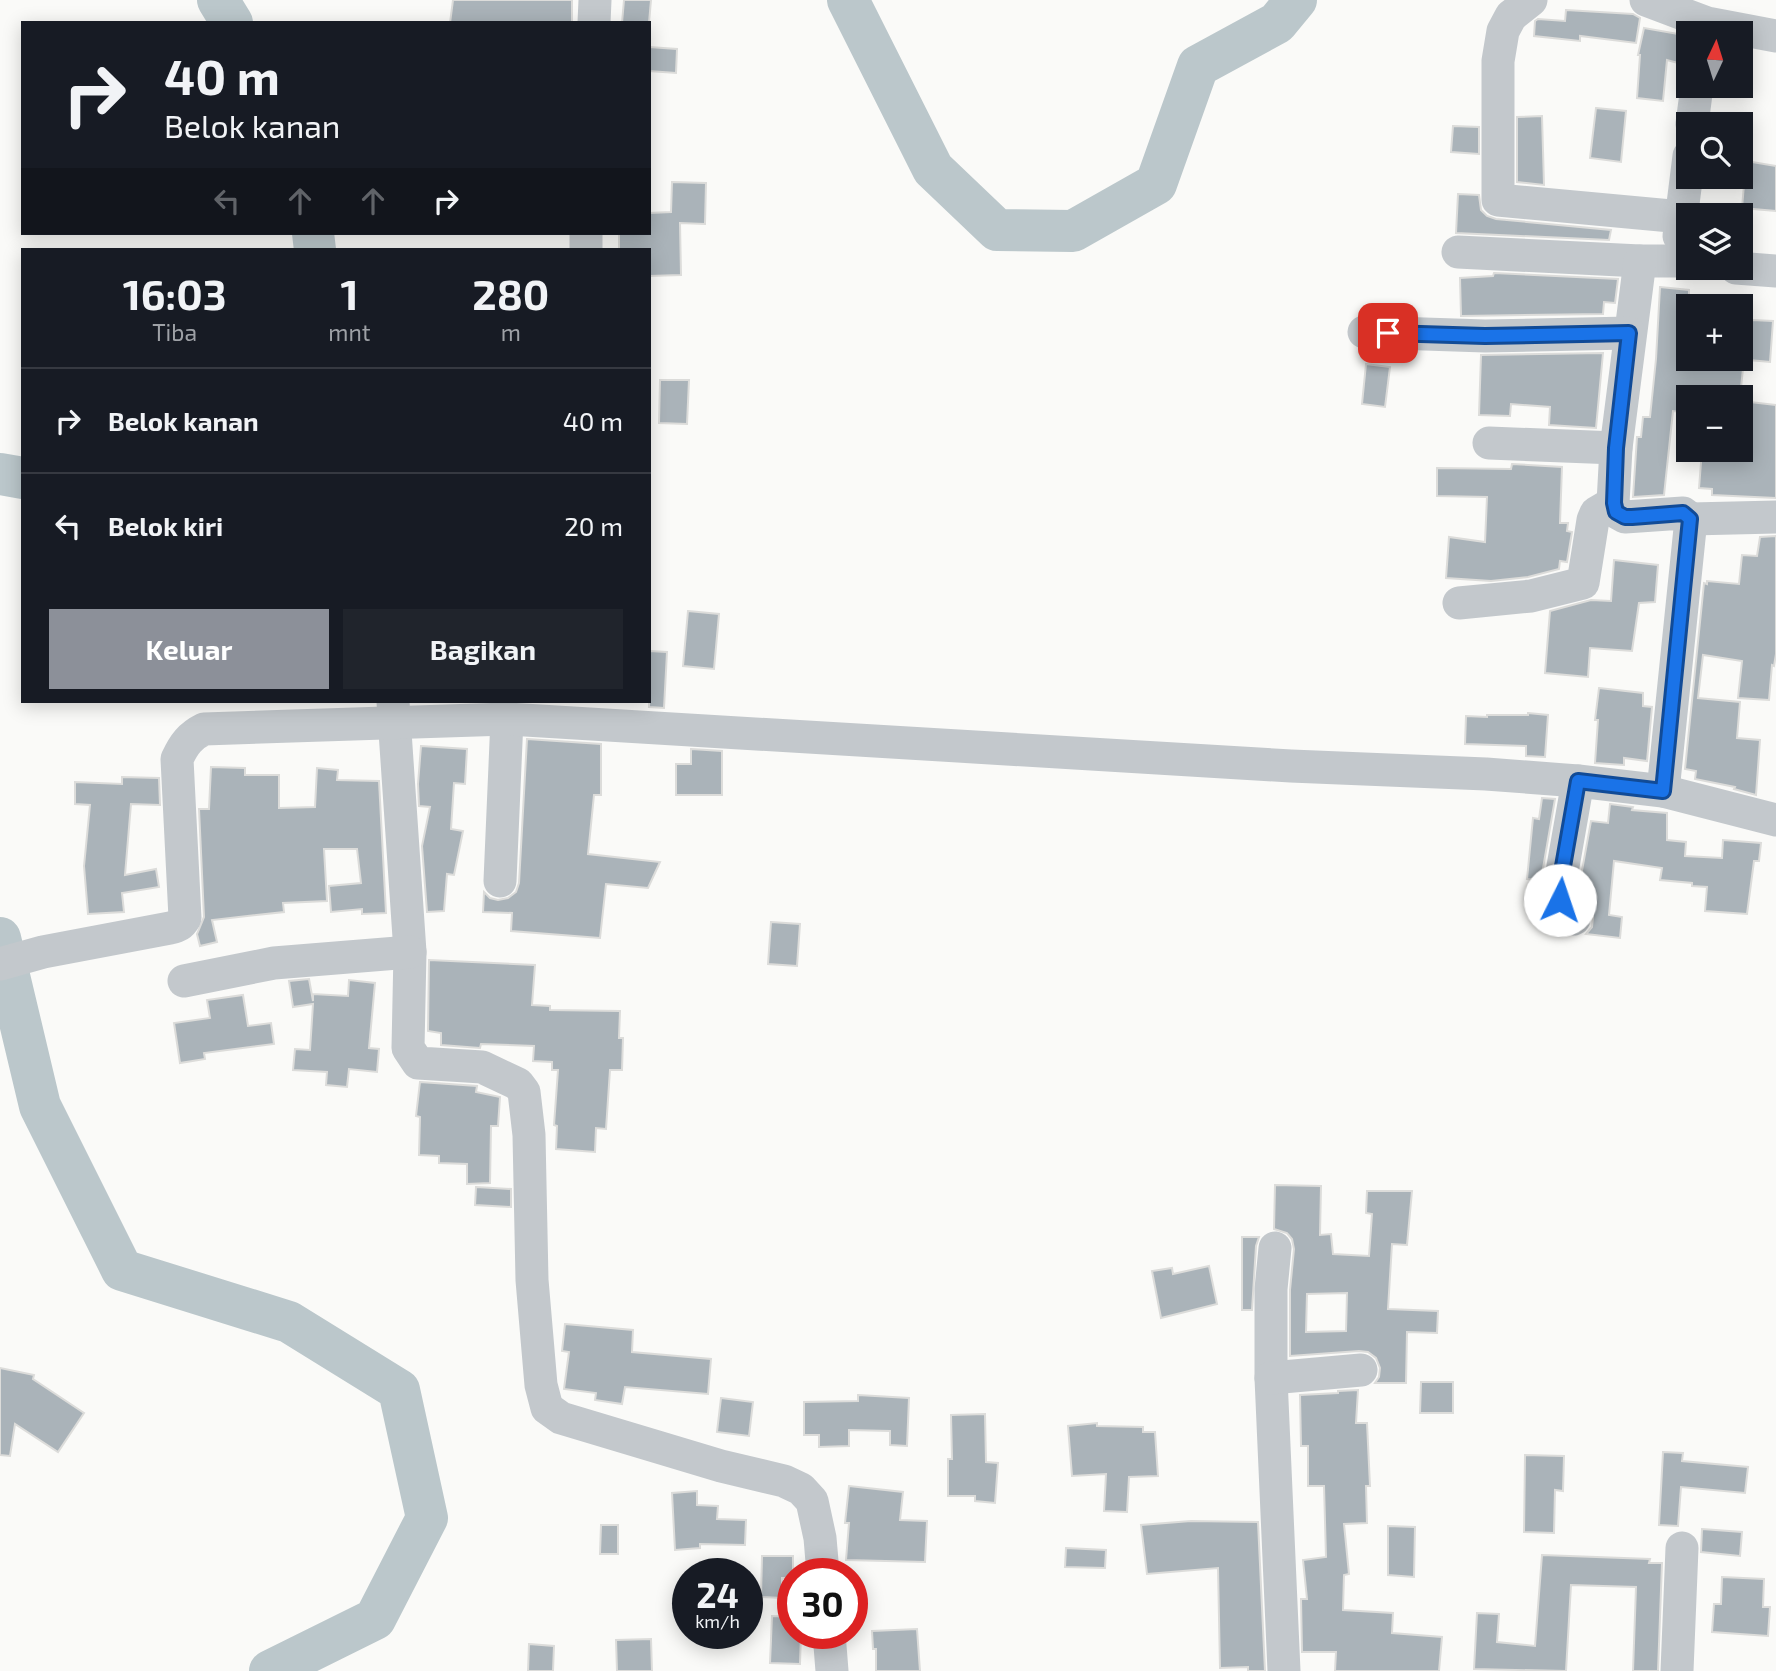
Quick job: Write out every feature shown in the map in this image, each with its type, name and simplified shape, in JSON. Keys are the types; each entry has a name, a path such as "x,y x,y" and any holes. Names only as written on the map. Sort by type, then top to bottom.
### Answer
{"street":[{"path":"594,21 595,0"},
{"path":"1531,0 1511,16 1503,31 1498,61 1498,200 1676,215"},
{"path":"1646,0 1691,21"},
{"path":"1754,33 1776,36"},
{"path":"1458,251 1640,261 1676,260"},
{"path":"1640,261 1616,448 1616,512 1625,517 1683,513 1690,519 1776,517"},
{"path":"1753,269 1776,271"},
{"path":"1364,332 1485,336 1629,333"},
{"path":"1489,443 1616,448"},
{"path":"1460,603 1531,596 1583,583 1593,520 1596,513 1614,503"},
{"path":"1663,791 1690,519"},
{"path":"0,964 43,952 179,926 183,922 185,918 177,759 192,735 204,729 394,712 508,719 607,713 1277,766 1486,774 1578,781 1663,791 1776,820"},
{"path":"394,712 410,951 408,1048 418,1063 482,1067 518,1084 524,1092 528,1135 532,1279 541,1385 547,1408 561,1418 722,1466 784,1481 801,1489 812,1500 822,1558"},
{"path":"500,881 508,719"},
{"path":"1574,919 1560,900 1559,889 1578,781"},
{"path":"184,981 274,963 410,951"},
{"path":"1275,1248 1271,1289 1271,1378 1283,1671"},
{"path":"1271,1378 1361,1370"},
{"path":"1677,1671 1682,1548"},
{"path":"830,1649 832,1671"}],"building":[{"path":"453,0 572,0 572,21 450,21"},
{"path":"624,0 651,0 649,21 622,21"},
{"path":"1566,10 1633,14 1640,18 1636,43 1580,36 1580,41 1534,36 1535,21 1565,21"},
{"path":"1644,28 1676,34 1676,62 1667,60 1663,101 1637,98 1638,55"},
{"path":"651,47 677,49 676,73 651,71"},
{"path":"1596,108 1626,111 1621,162 1590,158"},
{"path":"1542,116 1544,185 1517,182 1517,117"},
{"path":"1453,126 1479,127 1479,154 1451,152"},
{"path":"1753,162 1776,166 1776,211 1753,209 1753,203 1742,203 1744,189 1753,189"},
{"path":"672,182 706,183 705,224 680,223 681,275 651,276 651,248 619,248 619,235 651,235 651,213 671,212"},
{"path":"1458,194 1479,195 1481,210 1496,219 1611,230 1609,240 1456,233"},
{"path":"1494,273 1618,279 1615,303 1604,302 1603,314 1461,316 1460,278 1493,276"},
{"path":"1660,287 1689,290 1689,294 1676,294 1676,371 1743,371 1741,385 1676,385 1676,411 1673,411 1664,495 1633,497 1637,437 1641,437 1643,417 1650,417"},
{"path":"1753,320 1773,321 1770,362 1753,360"},
{"path":"1603,353 1596,428 1549,425 1550,407 1511,404 1510,416 1479,415 1481,355"},
{"path":"1366,364 1390,367 1385,407 1362,404"},
{"path":"660,380 689,380 687,424 659,423"},
{"path":"1753,402 1776,405 1776,498 1712,495 1712,489 1699,488 1701,462 1753,462"},
{"path":"1512,464 1562,467 1560,523 1568,523 1567,531 1572,532 1567,562 1560,561 1559,569 1528,577 1491,581 1446,578 1449,537 1485,542 1487,497 1437,496 1437,468 1511,469"},
{"path":"1776,536 1776,654 1774,666 1772,665 1769,700 1738,698 1742,661 1703,655 1698,698 1740,702 1737,738 1760,740 1756,795 1734,789 1735,787 1695,779 1696,771 1685,769 1704,583 1739,584 1742,555 1757,556 1760,537"},
{"path":"1614,560 1658,565 1655,602 1639,603 1632,651 1590,648 1588,677 1545,673 1550,611 1591,600 1611,601"},
{"path":"688,611 719,614 714,669 683,666"},
{"path":"651,651 667,652 664,708 649,707"},
{"path":"1599,688 1643,693 1643,706 1652,707 1647,761 1624,758 1624,765 1595,763 1598,720 1595,720"},
{"path":"1528,713 1548,715 1545,757 1526,756 1526,746 1465,744 1466,716"},
{"path":"527,739 601,744 601,795 594,795 588,854 660,862 648,888 606,884 600,938 511,931 512,913 483,912 484,892 490,898 498,900 508,898 516,892 519,883"},
{"path":"421,746 467,749 465,784 454,783 451,829 463,831 454,875 447,874 444,911 427,912 422,846 430,807 419,806"},
{"path":"691,749 722,751 722,795 676,795 676,764 691,764"},
{"path":"211,767 245,768 245,775 279,775 279,808 315,807 317,768 338,770 337,780 379,781 386,913 362,914 362,909 331,912 329,886 361,883 357,849 324,849 327,901 283,903 284,912 212,920 217,942 200,946 197,934 204,917 199,809 209,809"},
{"path":"122,777 159,778 160,805 131,804 125,875 156,869 159,887 122,893 124,912 88,914 84,866 90,805 75,804 75,782 122,784"},
{"path":"1542,798 1555,799 1541,880 1527,879 1533,818 1539,819"},
{"path":"1610,804 1633,807 1632,810 1667,813 1667,840 1686,842 1685,856 1722,858 1723,840 1761,843 1759,861 1754,861 1747,914 1705,911 1707,887 1660,880 1662,868 1614,861 1609,915 1622,917 1620,938 1586,934 1592,927 1593,917 1586,903 1588,888 1579,887 1591,821 1608,823"},
{"path":"771,922 800,924 797,966 768,964"},
{"path":"429,960 535,965 532,1005 550,1006 550,1010 620,1011 622,1070 610,1070 606,1129 596,1128 595,1152 556,1149 557,1126 554,1125 558,1070 552,1070 552,1062 533,1061 534,1046 481,1044 480,1048 441,1045 441,1033 428,1031"},
{"path":"309,979 313,1001 313,994 348,996 349,980 375,983 369,1048 379,1049 377,1072 349,1069 347,1087 326,1085 327,1072 293,1070 295,1049 310,1050 313,1004 293,1007 289,981"},
{"path":"243,995 248,1026 271,1023 274,1044 204,1053 205,1059 180,1063 174,1023 210,1018 207,1000"},
{"path":"420,1082 477,1086 476,1092 500,1097 498,1126 491,1126 490,1183 467,1184 467,1164 439,1163 439,1156 419,1155 420,1117 416,1116"},
{"path":"1275,1185 1321,1186 1320,1235 1331,1234 1333,1254 1369,1256 1372,1214 1366,1213 1367,1191 1412,1191 1407,1245 1392,1244 1388,1309 1438,1311 1437,1333 1407,1332 1406,1383 1375,1383 1380,1368 1376,1358 1368,1352 1290,1356 1290,1290 1294,1249 1292,1239 1287,1233 1274,1229","holes":["1347,1293 1346,1331 1306,1332 1307,1294"]},
{"path":"476,1187 511,1189 511,1207 475,1205"},
{"path":"1242,1237 1259,1237 1256,1246 1252,1310 1242,1310"},
{"path":"1209,1266 1217,1304 1161,1318 1152,1271 1172,1268 1173,1274"},
{"path":"565,1324 633,1330 632,1352 711,1359 708,1394 625,1387 622,1404 595,1400 596,1393 564,1389 569,1352 562,1351"},
{"path":"0,1368 34,1375 33,1379 84,1413 58,1452 15,1424 10,1456 0,1455"},
{"path":"1421,1382 1453,1382 1453,1413 1420,1413"},
{"path":"1358,1390 1356,1423 1367,1423 1370,1486 1366,1486 1367,1523 1344,1524 1349,1574 1344,1575 1343,1610 1393,1613 1392,1633 1442,1637 1439,1671 1335,1671 1336,1652 1302,1652 1301,1599 1307,1599 1303,1560 1326,1557 1324,1486 1308,1486 1308,1446 1301,1446 1300,1395"},
{"path":"858,1395 909,1398 907,1446 890,1445 890,1431 849,1430 849,1446 819,1447 819,1435 804,1435 804,1402 858,1401"},
{"path":"721,1398 753,1402 749,1436 717,1432"},
{"path":"985,1414 986,1462 998,1463 995,1503 975,1501 975,1496 948,1496 948,1459 952,1459 951,1415"},
{"path":"1097,1423 1097,1426 1143,1427 1143,1432 1155,1432 1158,1476 1129,1477 1127,1512 1104,1511 1106,1474 1072,1476 1068,1426"},
{"path":"1663,1452 1683,1453 1682,1461 1748,1467 1745,1493 1681,1487 1678,1526 1659,1525"},
{"path":"1525,1455 1564,1456 1563,1491 1555,1490 1554,1533 1524,1532"},
{"path":"849,1486 903,1492 900,1520 927,1521 925,1562 846,1558 849,1523 845,1523"},
{"path":"697,1491 697,1505 718,1506 717,1519 746,1520 745,1545 700,1544 700,1548 675,1550 672,1493"},
{"path":"1191,1521 1258,1522 1265,1671 1248,1671 1248,1667 1220,1668 1218,1568 1147,1574 1141,1525"},
{"path":"601,1525 618,1525 618,1554 600,1554"},
{"path":"1388,1526 1415,1527 1414,1577 1388,1575"},
{"path":"1702,1529 1742,1532 1740,1556 1701,1552"},
{"path":"1066,1548 1106,1550 1105,1568 1065,1567"},
{"path":"1542,1555 1650,1559 1649,1563 1662,1563 1658,1671 1633,1671 1636,1587 1571,1585 1566,1671 1474,1669 1477,1613 1499,1614 1497,1642 1535,1646"},
{"path":"793,1556 777,1558 777,1598 763,1597 762,1558"},
{"path":"1722,1577 1764,1579 1763,1607 1770,1607 1768,1636 1712,1632 1714,1604 1721,1604"},
{"path":"772,1616 777,1616 777,1649 800,1649 800,1664 770,1663"},
{"path":"917,1629 920,1671 876,1671 876,1649 873,1649 872,1631"},
{"path":"651,1639 652,1671 617,1671 616,1640"},
{"path":"529,1644 554,1646 553,1671 528,1671"}],"waterway":[{"path":"218,0 231,21"},
{"path":"848,0 933,169 997,230 1073,231 1156,184 1198,66 1277,23 1296,0"},
{"path":"313,235 315,248"},
{"path":"0,474 21,478"},
{"path":"0,938 40,1106 122,1270 289,1322 399,1390 427,1518 375,1619 270,1671"}],"route":[{"path":"1388,333 1485,336 1629,333 1616,448 1616,512 1625,517 1683,513 1690,519 1663,791 1578,781 1559,889 1560,900"}]}
